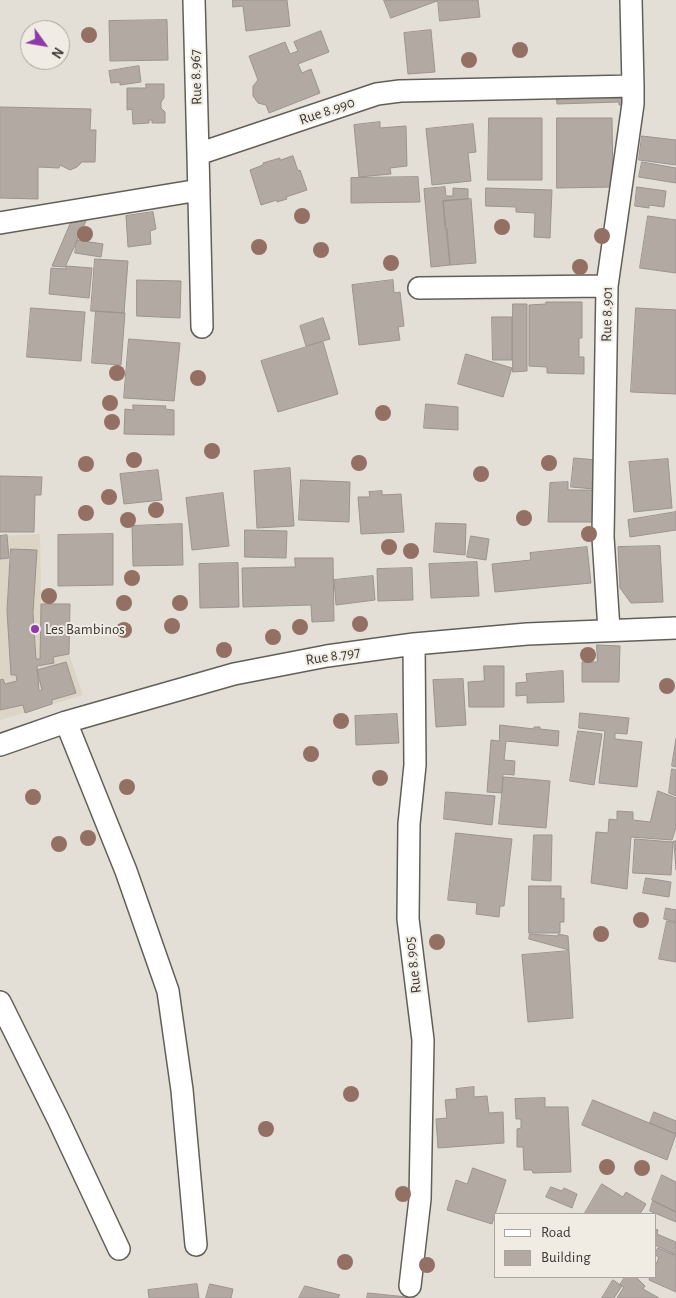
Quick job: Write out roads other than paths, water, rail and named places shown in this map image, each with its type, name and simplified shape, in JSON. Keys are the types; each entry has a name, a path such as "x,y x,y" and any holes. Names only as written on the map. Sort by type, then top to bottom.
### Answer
{"street":[{"name":"Rue 8.967","path":"194,0 198,154"},
{"name":"Rue 8.901","path":"609,630 603,537 607,286 633,104 631,0"},
{"name":"Rue 8.990","path":"198,154 377,94 400,91 634,86"},
{"path":"198,154 202,328"},
{"path":"0,223 199,190"},
{"path":"420,288 607,286"},
{"name":"Rue 8.797","path":"0,744 66,722 234,674 327,656 414,644 527,634 676,628"},
{"name":"Rue 8.905","path":"410,1286 420,1199 422,1040 408,919 409,824 415,766 414,644"},
{"path":"66,722 126,871 168,991 182,1090 196,1244"},
{"path":"0,1002 119,1249"}],"place":[{"name":"Les Bambinos","path":"35,629"}]}
